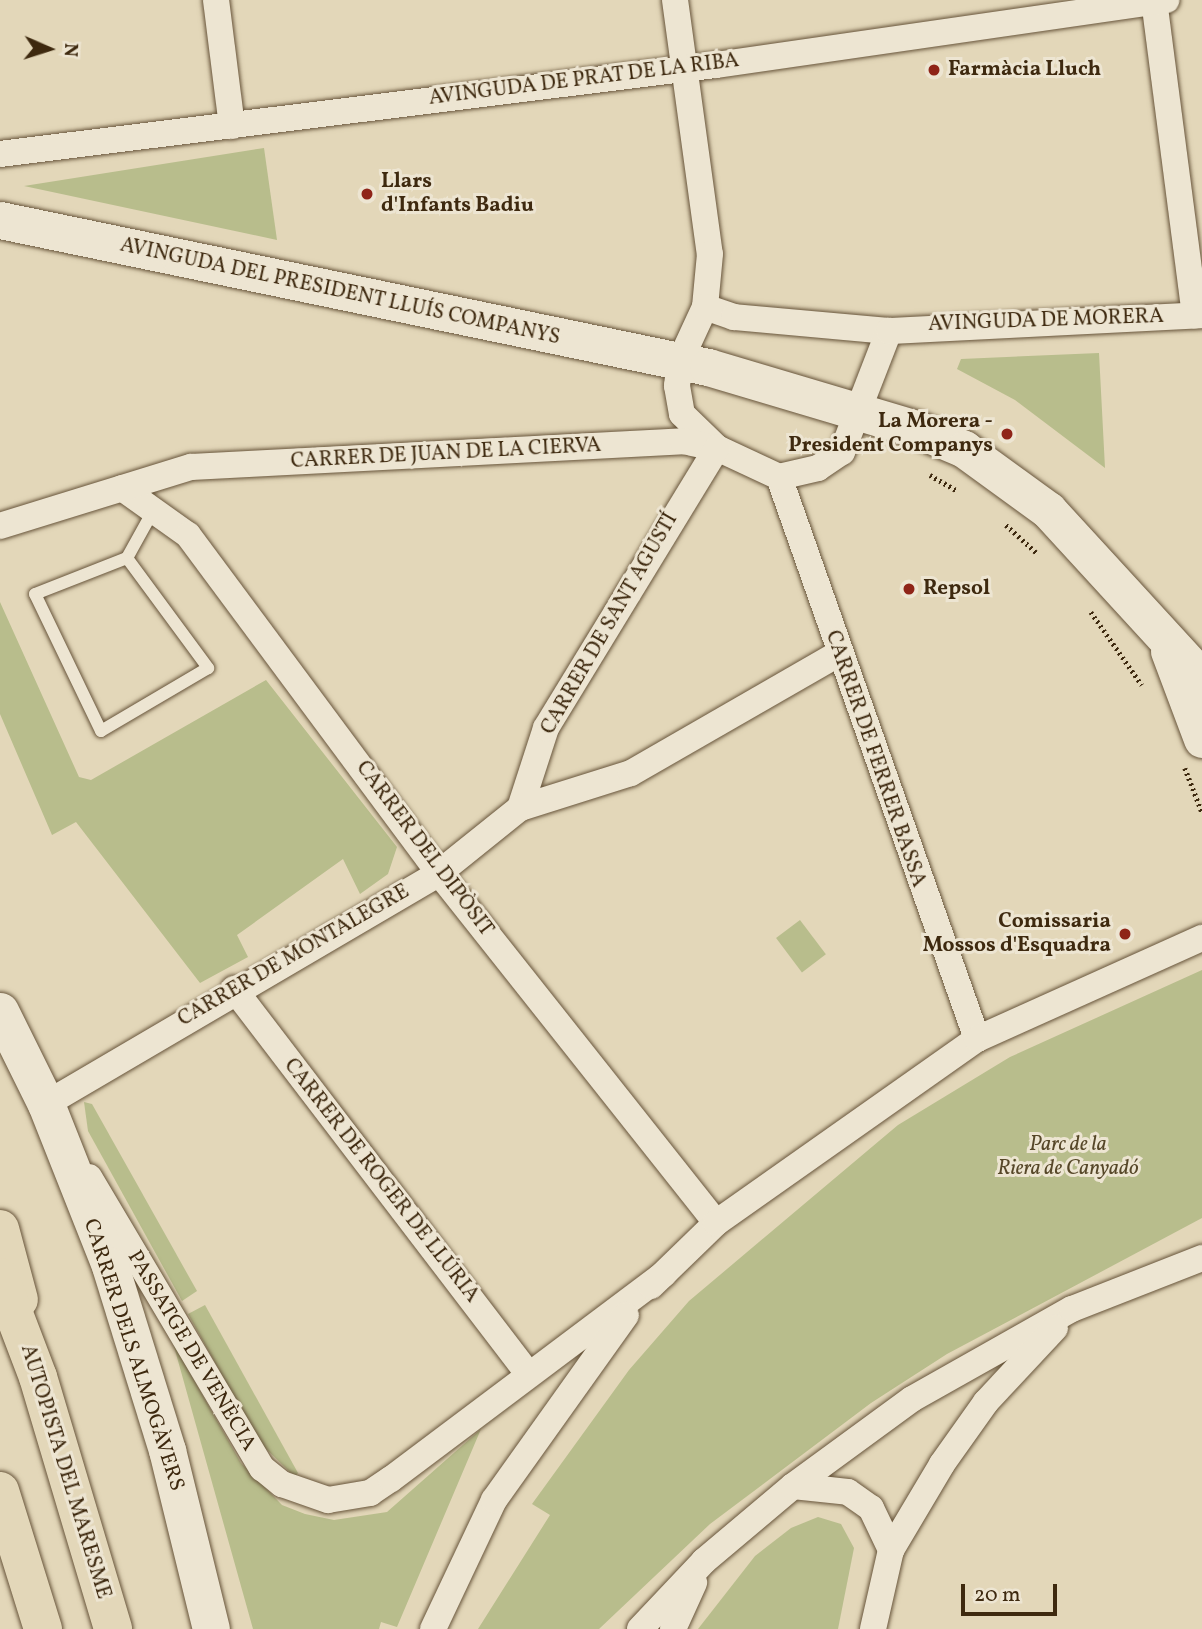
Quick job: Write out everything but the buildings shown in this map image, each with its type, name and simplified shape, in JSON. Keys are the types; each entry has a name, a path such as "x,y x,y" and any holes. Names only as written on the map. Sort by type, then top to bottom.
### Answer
{"highway":[{"path":"0,1229 38,1377"},
{"name":"AUTOPISTA DEL MARESME","path":"0,1277 38,1377 113,1629"},
{"path":"0,1491 43,1629"}],"street":[{"path":"216,0 232,126"},
{"path":"675,0 710,254 705,307 680,361 682,414 717,448"},
{"path":"1158,0 1198,315"},
{"name":"AVINGUDA DE PRAT DE LA RIBA","path":"0,154 683,69 1158,0"},
{"name":"AVINGUDA DEL PRESIDENT LLUÍS COMPANYS","path":"0,220 680,361 860,409 964,449 994,469 1066,528 1162,634"},
{"name":"AVINGUDA DE MORERA","path":"705,307 734,317 889,331 1198,315"},
{"path":"779,477 818,468 842,452 889,331"},
{"name":"CARRER DE JUAN DE LA CIERVA","path":"0,527 191,467 683,441 717,448 779,477"},
{"name":"CARRER DE SANT AGUSTÍ","path":"520,808 546,728 717,448"},
{"name":"CARRER DE FERRER BASSA","path":"779,477 838,654 977,1040"},
{"name":"CARRER DEL DIPÒSIT","path":"122,488 188,535 439,873 716,1223"},
{"path":"1162,634 1202,678"},
{"path":"1162,634 1202,694"},
{"path":"1162,634 1192,751"},
{"name":"CARRER DE MONTALEGRE","path":"46,1104 234,989 439,873 520,808 631,773 838,654"},
{"path":"433,1629 494,1500 636,1301 716,1223 977,1040 1202,938"},
{"name":"CARRER DE ROGER DE LLÚRIA","path":"234,989 528,1373"},
{"name":"CARRER DELS ALMOGÀVERS","path":"0,1011 46,1104 110,1266 167,1450 211,1629"},
{"name":"PASSATGE DE VENÈCIA","path":"46,1104 242,1440 282,1484 328,1500 370,1493 664,1274"},
{"path":"640,1629 705,1561 793,1486 912,1399 1072,1309 1202,1258"},
{"path":"873,1629 891,1550 986,1402 1072,1309"},
{"path":"793,1486 848,1492 871,1508 891,1550"},
{"path":"673,1629 705,1561"}],"lane":[{"path":"127,558 208,668 101,731 35,594 127,558 153,511"}],"path":[{"path":"916,470 964,495"},
{"path":"997,517 1041,556"},
{"path":"1084,604 1147,694"},
{"path":"1192,751 1202,812"}],"green space":[{"path":"264,148 277,240 24,186"},
{"path":"1099,353 1105,468 1015,400 957,369 961,359"},
{"path":"0,602 79,777 91,780 266,680 397,847 388,874 360,894 343,859 237,935 248,957 200,983 76,822 52,835 0,714"},
{"path":"800,920 826,954 802,972 776,938"},
{"name":"Parc de la Riera de Canyadó","path":"1202,970 1202,1218 947,1354 871,1403 710,1524 599,1629 478,1629 550,1515 532,1504 629,1370 689,1301 898,1125 1010,1057"},
{"path":"84,1102 92,1104 197,1291 182,1301 88,1131"},
{"path":"205,1305 298,1473 295,1477 259,1442 188,1314"},
{"path":"173,1343 241,1463 282,1505 305,1514 334,1520 387,1512 481,1429 397,1627 381,1622 379,1629 253,1629"},
{"path":"818,1517 841,1524 854,1548 838,1629 698,1629 755,1556 791,1528"}],"place":[{"name":"Farmàcia Lluch","path":"934,70"},
{"name":"Llars d'Infants Badiu","path":"367,194"},
{"name":"La Morera - President Companys","path":"1007,434"},
{"name":"Repsol","path":"909,589"},
{"name":"Comissaria Mossos d'Esquadra","path":"1125,934"}]}
